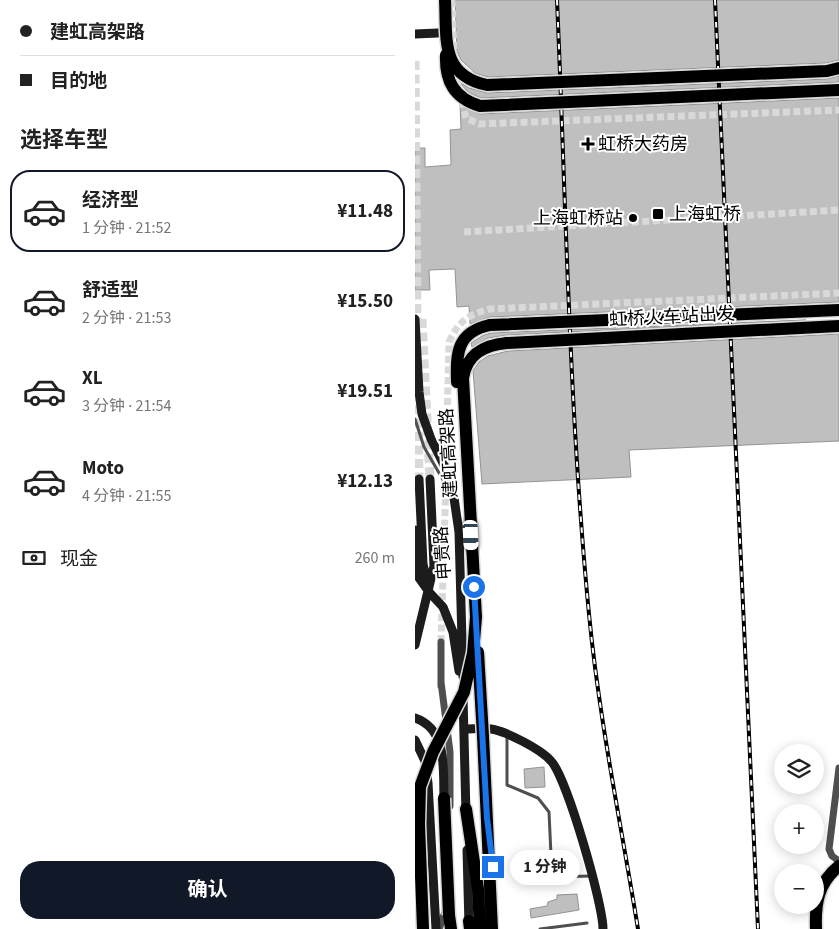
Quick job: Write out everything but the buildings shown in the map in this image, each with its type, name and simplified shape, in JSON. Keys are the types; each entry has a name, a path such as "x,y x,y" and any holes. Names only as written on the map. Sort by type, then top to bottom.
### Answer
{"highway":[{"path":"445,0 442,34 447,78 462,99 480,106 837,89"},
{"path":"442,34 454,68 468,80 487,85 827,72 839,68"},
{"path":"464,404 458,389 457,358 459,347 467,335 483,326 532,321 839,310"},
{"name":"虹桥火车站出发","path":"507,343 839,326"},
{"name":"建虹高架路","path":"476,618 463,378 467,363 477,353 488,346 507,343"},
{"path":"476,618 492,929"},
{"path":"423,929 419,824 420,787 433,752 464,692 473,653 476,618"},
{"path":"444,798 449,929"},
{"path":"466,809 478,889 480,929"},
{"path":"487,818 495,883 497,929"},
{"path":"816,929 818,896 830,873 839,866"}],"main road":[{"path":"415,34 442,34"},
{"name":"申贵路","path":"415,319 419,392 423,414 431,439 444,465 454,498 459,532 464,644 463,702 469,927"},
{"path":"415,645 429,592 423,564 419,479"},
{"name":"申贵路","path":"430,479 434,566 429,592 443,607 453,632 463,702"},
{"path":"415,530 417,575 429,592"},
{"path":"415,718 434,731 442,752 444,798"},
{"path":"464,729 492,729 539,751 551,761 560,774 592,876 603,929"},
{"path":"415,740 425,761 428,783 438,929"}],"street":[{"path":"441,642 442,752"},
{"path":"438,929 450,895 451,882 450,752 441,682"},
{"path":"839,768 829,850 832,856 839,861"}],"lane":[{"path":"415,419 424,447 454,498"},
{"path":"507,735 507,785 538,798 549,812 551,877 592,876"},
{"path":"540,929 587,923"}],"tunnel":[{"path":"452,0 454,52"},
{"path":"415,61 417,327"},
{"path":"456,70 466,118 479,124 839,110"},
{"path":"464,232 839,210"},
{"path":"446,468 449,342 460,324 475,314 490,309 839,293"},
{"path":"422,319 430,479"},
{"path":"418,405 419,479"},
{"path":"441,642 446,479"}],"railway":[{"path":"557,0 572,384 582,537 598,693 638,929"},
{"path":"715,0 758,929"}],"place":[{"name":"虹桥大药房","path":"588,144"},
{"name":"上海虹桥","path":"658,214"},
{"name":"上海虹桥站","path":"633,218"}],"route":[{"path":"474,587 487,818 493,867"}]}
